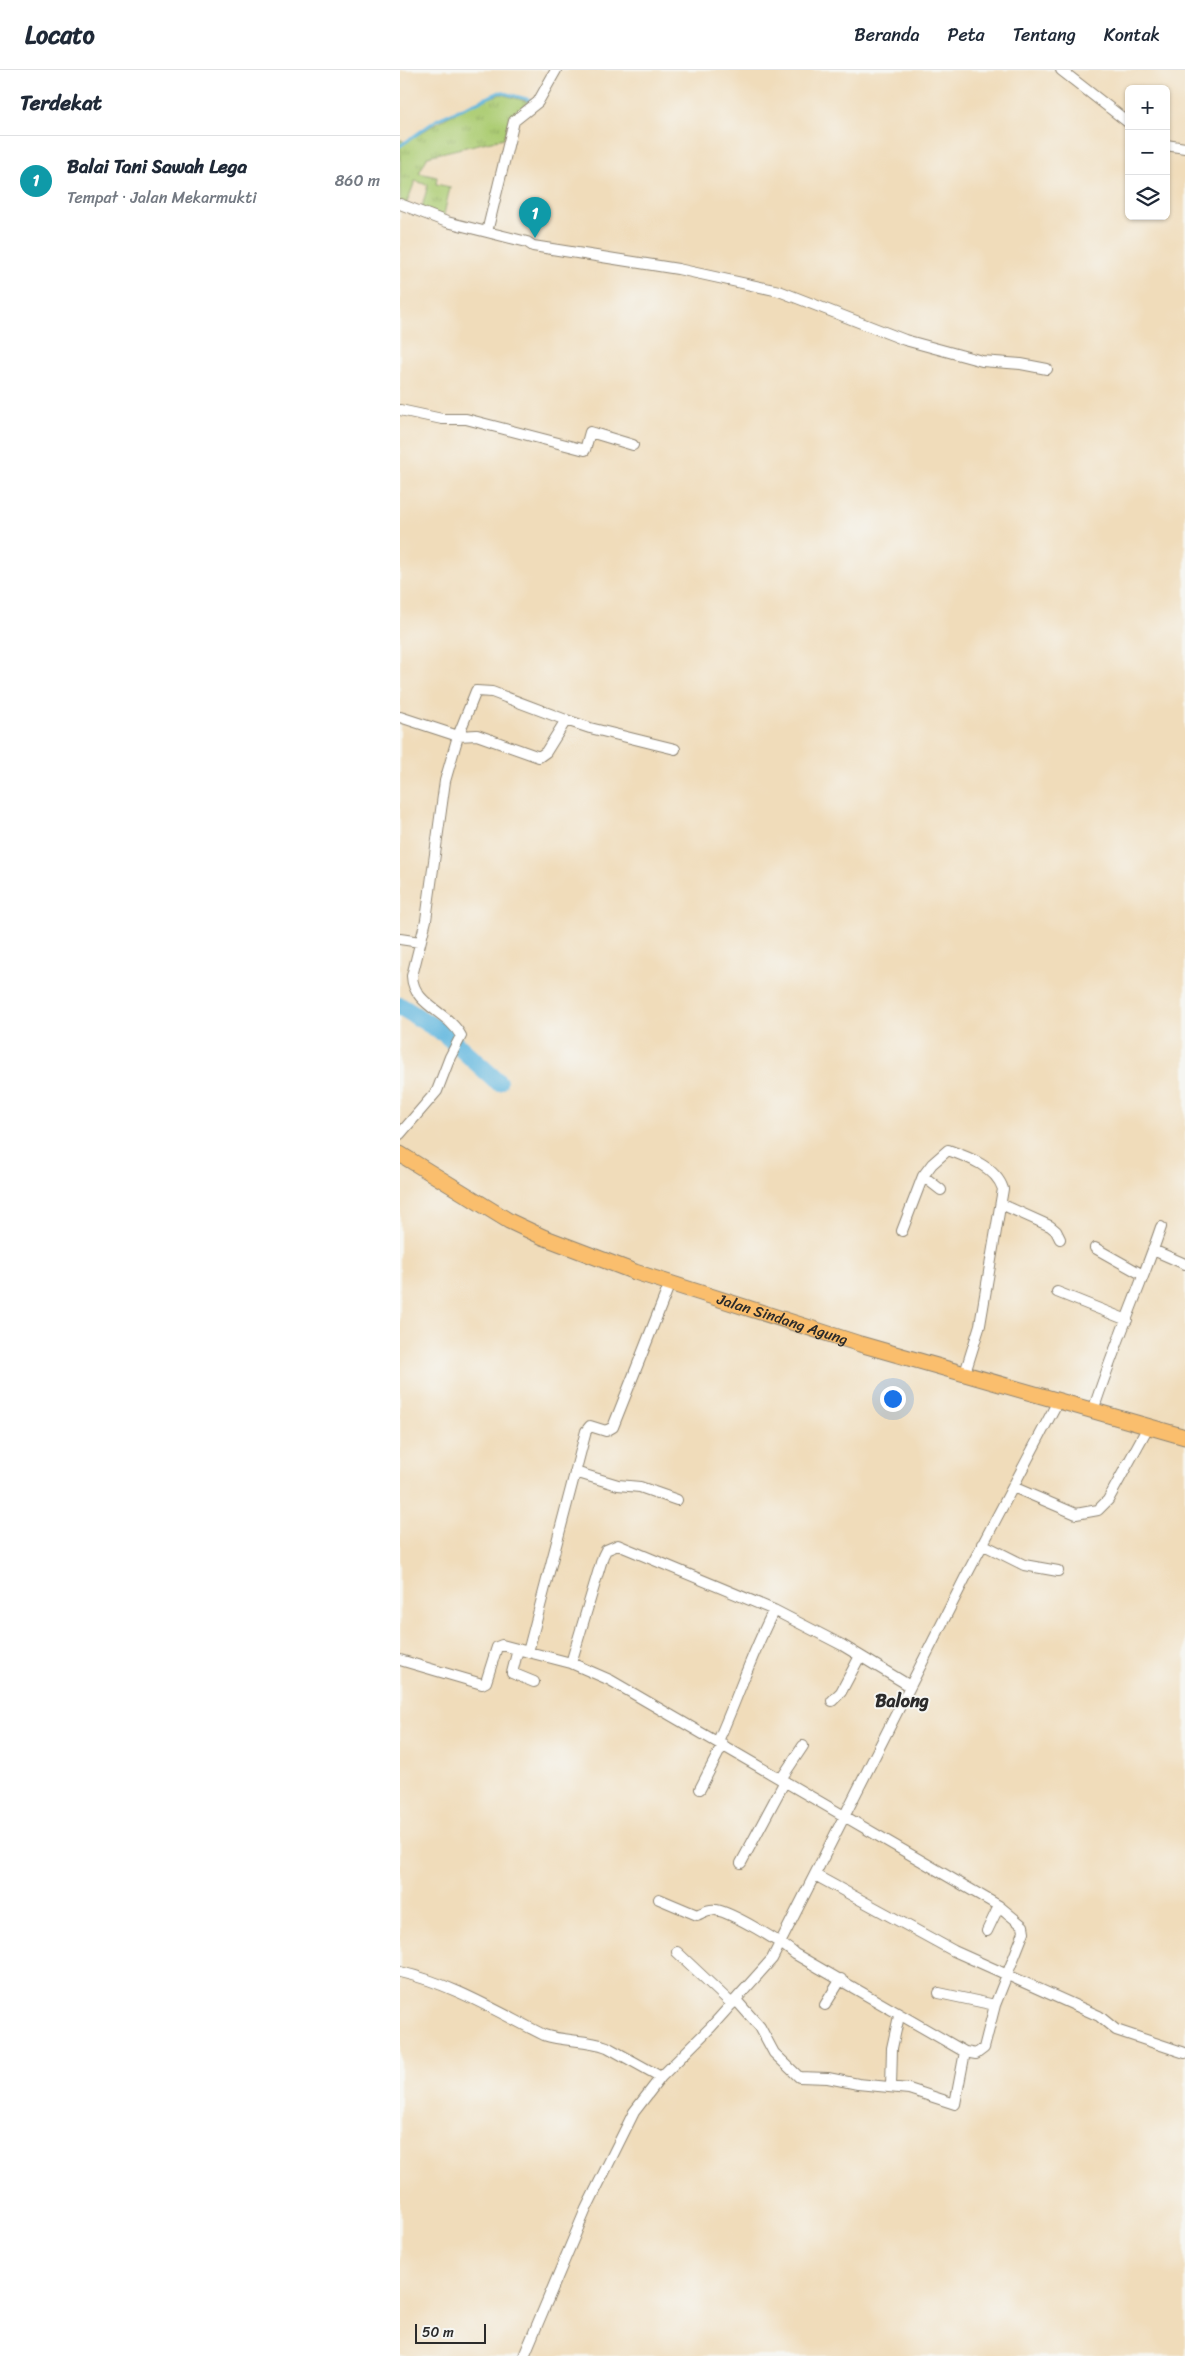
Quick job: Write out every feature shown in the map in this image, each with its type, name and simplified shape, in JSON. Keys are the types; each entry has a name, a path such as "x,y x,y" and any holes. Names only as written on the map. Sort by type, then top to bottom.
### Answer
{"main road":[{"name":"Jalan Sindang Agung","path":"400,1154 526,1229 670,1284 860,1344 1185,1437"}],"street":[{"path":"487,232 514,122 536,104 556,70"},
{"path":"1061,70 1125,120"},
{"path":"1170,146 1185,148"},
{"path":"400,204 447,222 527,242 533,246 678,269 779,291 905,340 982,361 1021,364 1047,369"},
{"path":"400,410 442,419 466,419 585,450 590,432 632,445"},
{"path":"400,1134 437,1091 450,1057 461,1036 453,1023 426,1003 414,990 412,976 428,902 445,781 458,736 476,691 492,692 590,728 676,749"},
{"path":"400,717 458,736 477,735 539,756 546,752 566,720"},
{"path":"400,940 420,942"},
{"path":"902,1231 923,1176 932,1164 948,1150 971,1158 1000,1180 1002,1189 1001,1204 980,1324 965,1373"},
{"path":"923,1176 941,1190"},
{"path":"1001,1204 1050,1226 1060,1238"},
{"path":"1094,1411 1114,1346 1127,1320 1161,1227"},
{"path":"1095,1248 1143,1275"},
{"path":"1153,1250 1185,1264"},
{"path":"534,1682 512,1674 523,1651 588,1428 593,1426 609,1431 613,1427 670,1284"},
{"path":"1057,1292 1127,1320"},
{"path":"524,2356 601,2175 634,2112 661,2077 764,1970 781,1942 982,1544 1058,1402"},
{"path":"1013,1487 1076,1514 1098,1510 1108,1500 1148,1427"},
{"path":"575,1472 618,1485 640,1486 676,1500"},
{"path":"982,1544 1024,1565 1058,1571"},
{"path":"571,1663 603,1556 612,1546 625,1546 774,1610 860,1656 910,1686"},
{"path":"700,1789 760,1637 774,1610"},
{"path":"400,1660 482,1684 486,1682 498,1645 571,1663 610,1680 720,1742 844,1817 999,1906 1025,1929 995,2005 984,2048 976,2054 965,2052 795,1954 781,1942 716,1910 697,1915 659,1899"},
{"path":"832,1701 841,1692 860,1656"},
{"path":"741,1863 783,1780 803,1746"},
{"path":"815,1875 954,1950 1099,2016 1116,2030 1185,2052"},
{"path":"987,1931 999,1906"},
{"path":"677,1952 734,2002 760,2028 774,2053 799,2077 828,2078 858,2084 917,2091 955,2104 965,2052"},
{"path":"400,1972 419,1977 466,1997 544,2035 556,2039 598,2044 607,2047 661,2077"},
{"path":"825,2004 841,1979"},
{"path":"939,1993 995,2005"},
{"path":"891,2088 892,2048 900,2016"}],"green space":[{"path":"501,94 530,102 510,117 504,138 428,156 419,173 437,177 436,184 450,187 443,219 421,211 428,185 415,181 406,205 400,203 400,139 406,143 452,115 476,103"}],"waterway":[{"path":"400,146 438,119 500,92 531,100"},
{"path":"400,1006 445,1034 498,1082"}],"place":[{"name":"Balai Tani Sawah Lega","path":"535,238"}],"district":[{"name":"Balong","path":"902,1701"}]}
